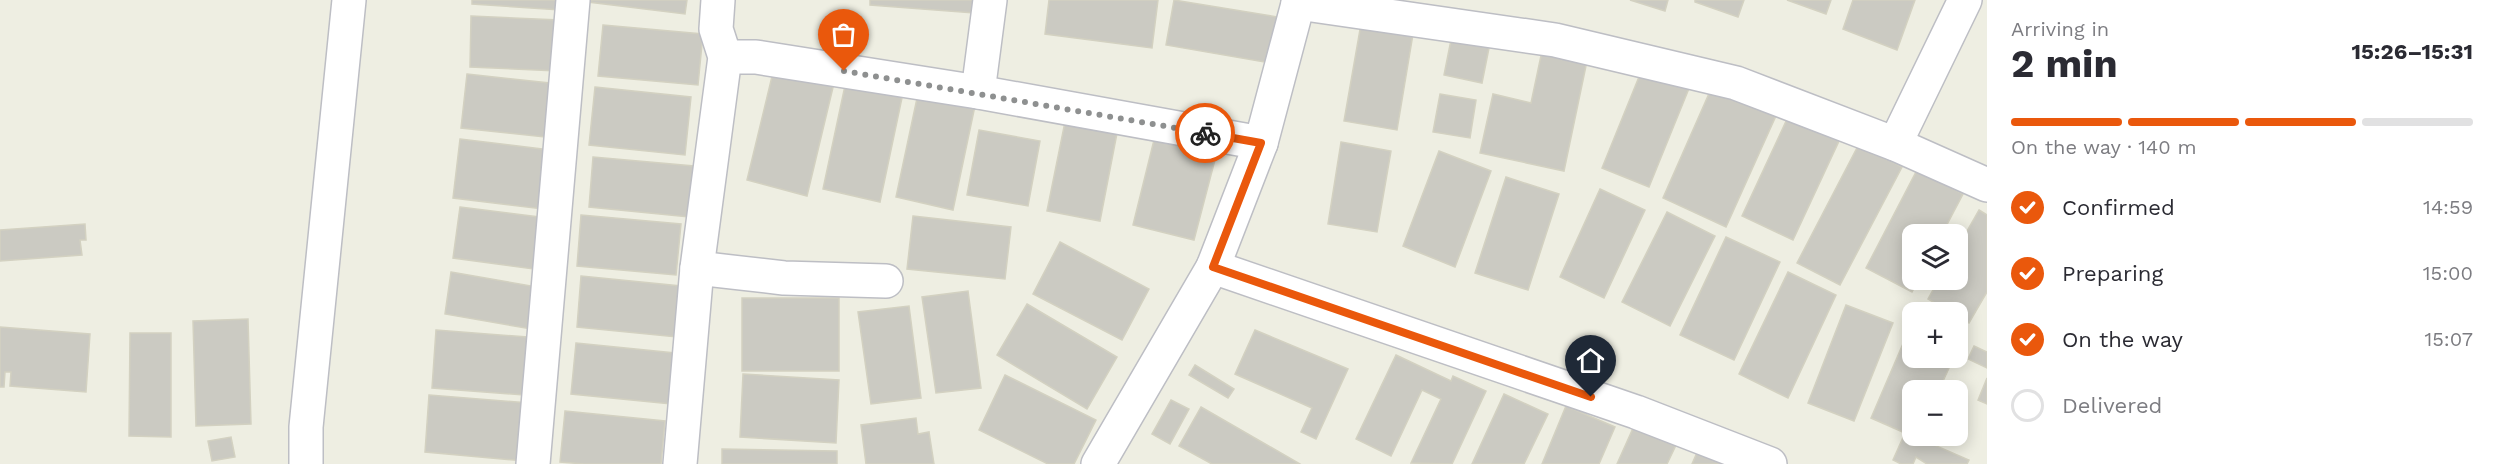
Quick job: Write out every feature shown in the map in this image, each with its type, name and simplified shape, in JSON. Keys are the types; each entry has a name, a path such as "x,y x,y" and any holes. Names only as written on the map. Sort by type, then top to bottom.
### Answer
{"street":[{"path":"306,464 306,427 349,0"},
{"path":"533,464 573,0"},
{"path":"680,464 698,268 725,57 716,29 718,0"},
{"path":"978,92 990,0"},
{"path":"1895,144 1965,0"},
{"path":"1098,464 1213,267 1261,143 1299,1 1556,40 1736,83 1895,144 1987,185"},
{"path":"725,57 756,57 978,92 1261,143"},
{"path":"1213,267 1636,412 1770,464"},
{"path":"698,268 784,278 886,281"}],"building":[{"path":"472,0 561,0 560,10 472,4"},
{"path":"588,0 687,0 685,14 588,2"},
{"path":"870,0 975,0 974,13 870,5"},
{"path":"1049,0 1158,0 1152,48 1045,34"},
{"path":"1174,0 1284,18 1276,64 1166,45"},
{"path":"1630,0 1668,0 1665,11"},
{"path":"1695,0 1744,0 1738,17 1695,2"},
{"path":"1787,0 1831,0 1826,14"},
{"path":"1853,0 1915,0 1897,50 1843,29"},
{"path":"471,16 559,20 557,71 470,67"},
{"path":"1361,24 1413,34 1397,130 1344,121"},
{"path":"603,25 703,34 698,85 598,76"},
{"path":"1452,35 1490,43 1482,83 1444,75"},
{"path":"1542,51 1587,61 1564,171 1480,153 1493,94 1531,103"},
{"path":"775,64 835,79 807,196 747,180"},
{"path":"1643,67 1690,86 1649,187 1602,168"},
{"path":"467,74 559,84 554,138 461,128"},
{"path":"1715,80 1779,109 1726,227 1663,198"},
{"path":"846,81 903,93 880,202 823,189"},
{"path":"595,87 691,97 685,155 589,145"},
{"path":"919,89 976,101 953,210 896,197"},
{"path":"1440,94 1476,100 1470,138 1433,132"},
{"path":"1066,117 1118,128 1100,221 1047,211"},
{"path":"1788,117 1839,141 1793,240 1742,216"},
{"path":"979,130 1040,141 1028,206 967,195"},
{"path":"1155,136 1217,152 1194,240 1133,225"},
{"path":"460,139 550,150 543,209 453,198"},
{"path":"1341,142 1391,151 1377,232 1328,224"},
{"path":"1859,144 1902,167 1840,285 1797,263"},
{"path":"1439,151 1491,171 1455,267 1403,246"},
{"path":"593,157 694,166 689,217 589,207"},
{"path":"1917,170 1963,194 1947,224 1902,224 1902,287 1866,268"},
{"path":"1506,177 1559,194 1528,290 1475,273"},
{"path":"1600,189 1645,210 1604,298 1560,277"},
{"path":"460,207 547,218 541,270 453,258"},
{"path":"1979,210 1987,215 1987,292 1969,323 1968,302 1933,302 1928,299 1933,290 1968,290 1968,229"},
{"path":"1667,212 1715,236 1670,326 1622,302"},
{"path":"581,215 681,224 676,275 577,266"},
{"path":"913,216 1011,227 1005,279 907,269"},
{"path":"85,224 86,240 80,240 82,255 0,261 0,230"},
{"path":"1726,237 1780,262 1734,360 1680,335"},
{"path":"1060,242 1149,289 1122,340 1033,294"},
{"path":"451,272 543,288 537,330 445,314"},
{"path":"1788,272 1836,295 1788,398 1739,374"},
{"path":"581,276 681,286 677,337 577,327"},
{"path":"968,291 981,388 936,393 922,297"},
{"path":"742,298 839,298 839,371 742,371"},
{"path":"1027,304 1117,357 1087,409 997,355"},
{"path":"1846,305 1893,323 1854,421 1808,403"},
{"path":"909,306 921,398 871,404 858,312"},
{"path":"248,319 251,424 196,426 193,321"},
{"path":"0,327 90,334 86,392 10,386 11,372 5,372 4,387 0,387"},
{"path":"436,330 541,338 537,396 432,388"},
{"path":"1255,330 1348,369 1316,439 1301,432 1312,408 1235,374"},
{"path":"130,333 171,333 171,437 129,436"},
{"path":"576,343 675,353 671,404 571,394"},
{"path":"1902,346 1902,368 1949,368 1944,380 1902,380 1902,432 1871,418"},
{"path":"1974,346 1987,352 1987,368 1968,359"},
{"path":"1396,355 1451,381 1453,376 1486,391 1452,464 1411,463 1441,399 1422,390 1391,456 1356,439"},
{"path":"1195,365 1234,389 1228,398 1189,375"},
{"path":"743,374 839,380 836,443 740,437"},
{"path":"1005,375 1096,420 1074,464 1048,464 979,430"},
{"path":"1987,378 1987,404 1978,400"},
{"path":"1504,394 1548,414 1524,464 1472,464"},
{"path":"429,395 529,403 525,461 425,452"},
{"path":"1171,400 1189,409 1170,444 1152,434"},
{"path":"1566,406 1615,427 1599,464 1542,464"},
{"path":"1201,407 1300,464 1212,464 1179,446"},
{"path":"565,411 665,421 661,464 560,462"},
{"path":"916,418 918,434 929,432 934,464 866,464 861,425"},
{"path":"1634,426 1676,445 1667,464 1617,464"},
{"path":"231,437 235,457 212,461 208,441"},
{"path":"1902,440 1902,446 1937,446 1969,460 1967,464 1927,464 1916,457 1913,464 1901,464 1893,460"},
{"path":"1699,448 1732,464 1692,464"},
{"path":"722,449 837,451 837,464 722,464"}],"way so far":[{"path":"844,71 978,92 1205,133"}],"route":[{"path":"1205,133 1261,143 1213,267 1591,397"}]}
